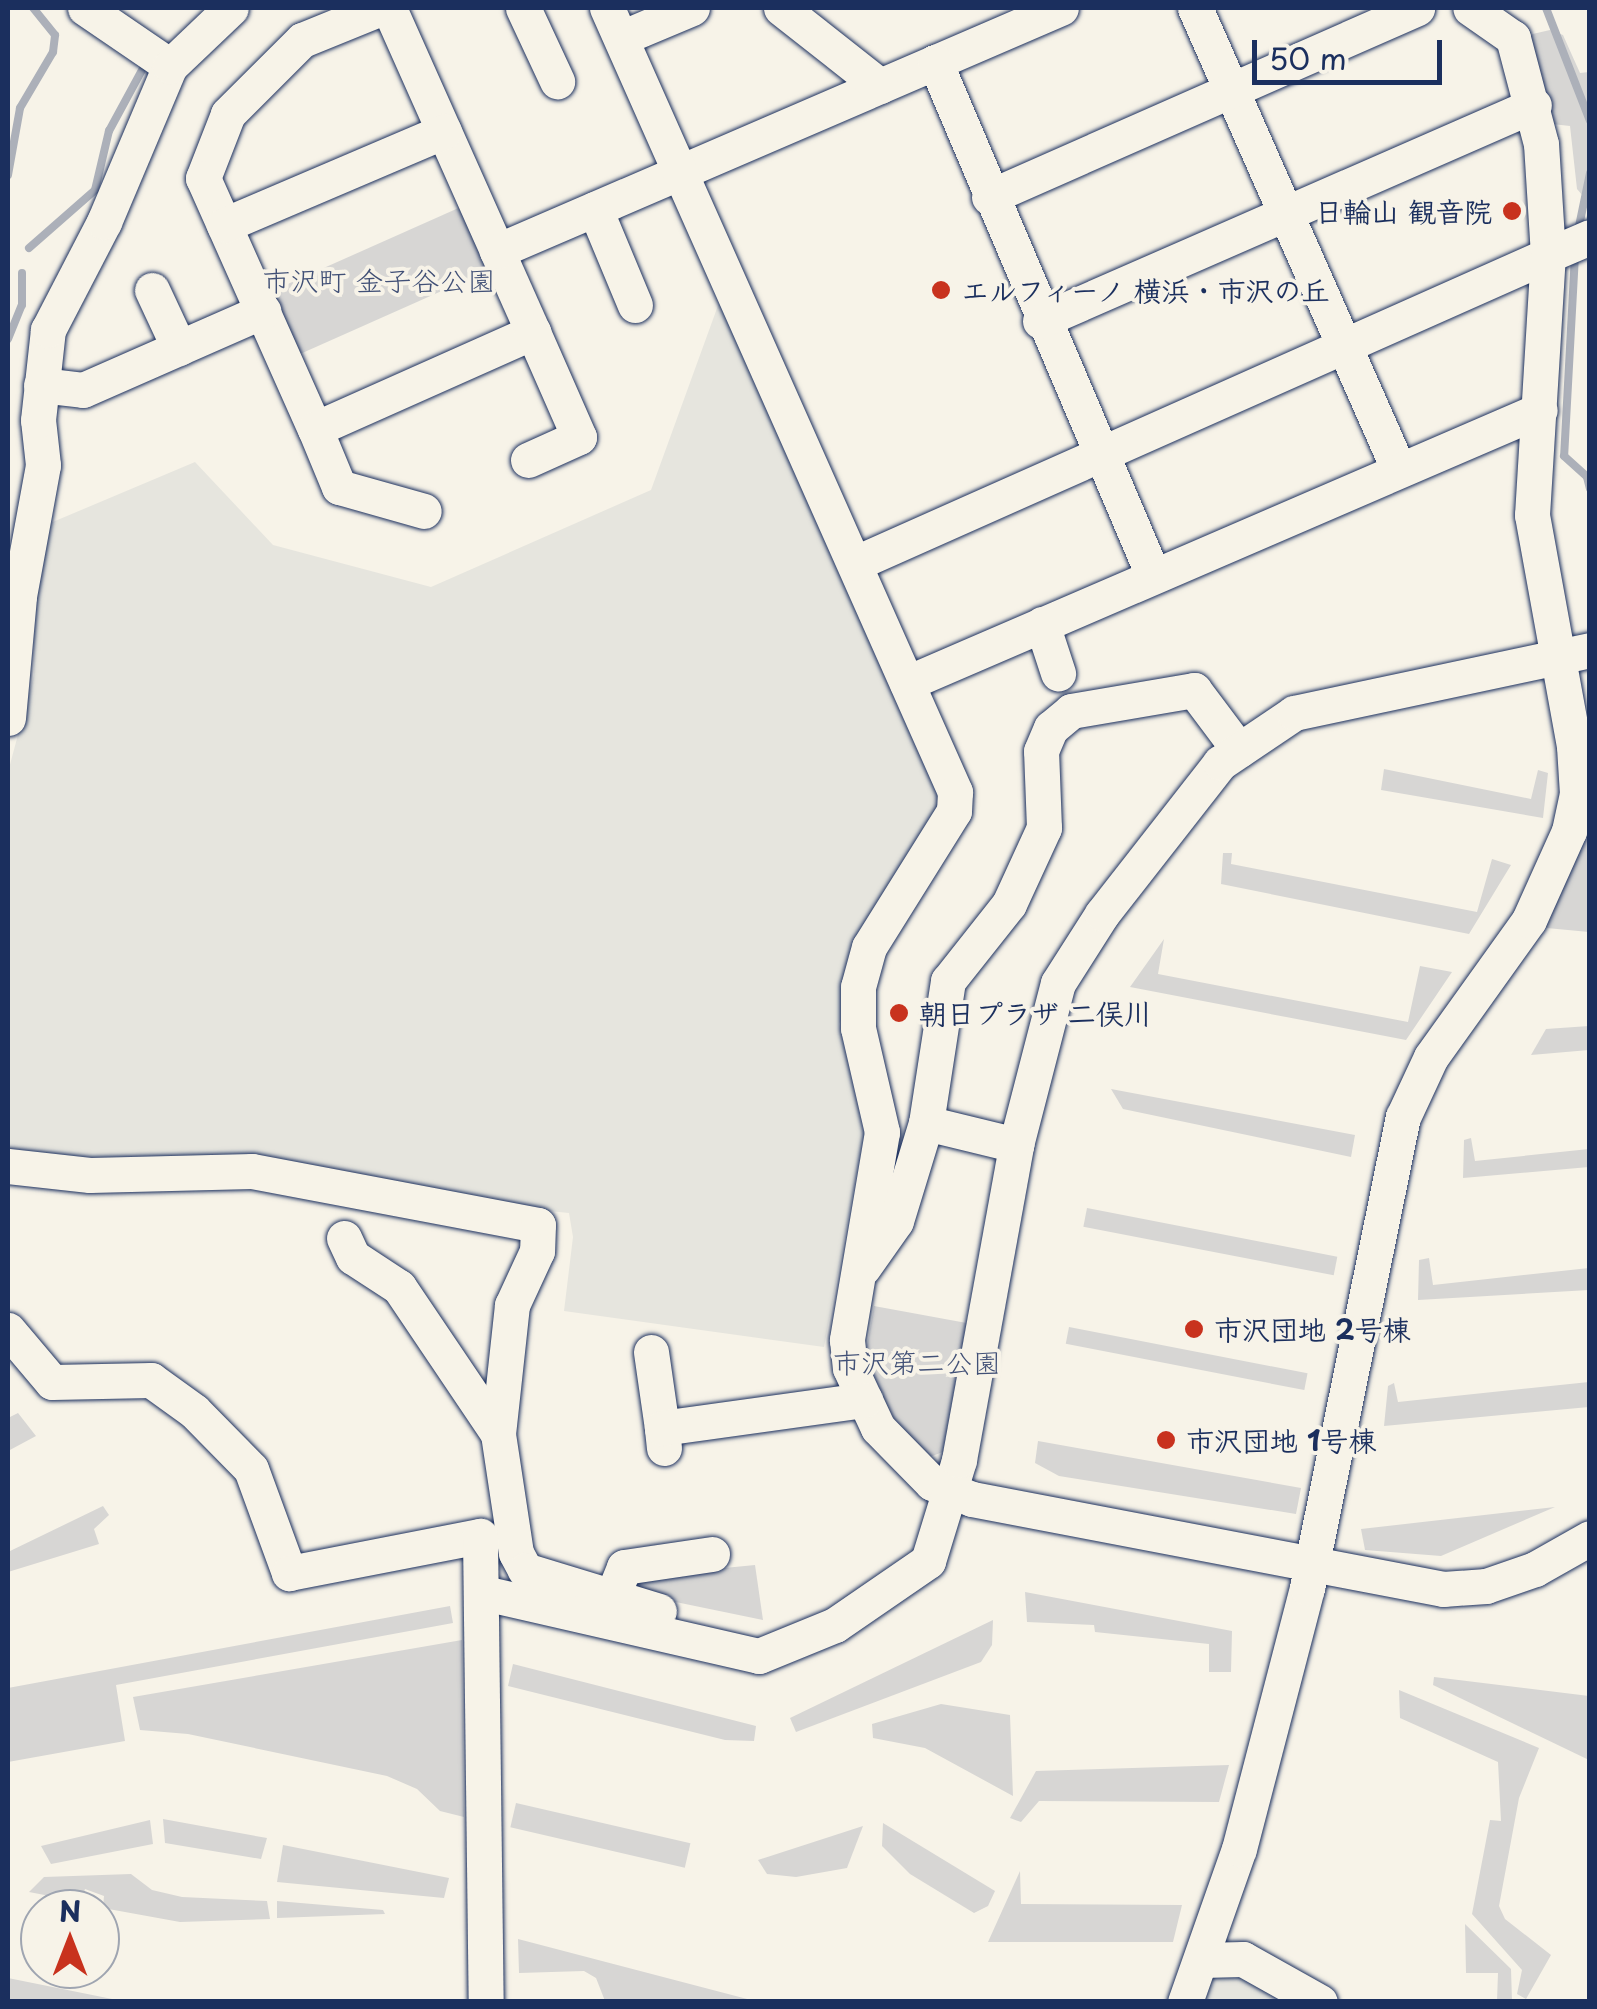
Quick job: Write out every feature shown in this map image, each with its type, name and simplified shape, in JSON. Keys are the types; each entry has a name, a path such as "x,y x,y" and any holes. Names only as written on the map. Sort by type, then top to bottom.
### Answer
{"street":[{"path":"8,718 17,544 43,466 41,385 48,330 104,222 170,66 231,8"},
{"path":"381,8 302,40 228,114 203,178 339,487 424,511"},
{"path":"389,8 579,437 528,460"},
{"path":"523,8 556,81"},
{"path":"692,8 614,23 955,792 954,810 869,947 858,988 858,1028 882,1132 847,1340 850,1368 865,1400 899,1454 951,1492 1443,1590 1486,1586 1535,1569 1590,1538"},
{"path":"781,8 880,86"},
{"path":"497,251 1059,8"},
{"path":"1194,8 1398,468"},
{"path":"988,197 1417,8"},
{"path":"1185,2002 1239,1850 1312,1565 1403,1117 1431,1057 1536,908 1569,830 1576,767 1574,654 1532,515 1548,255 1534,106 1513,38 1470,8"},
{"path":"91,12 170,66"},
{"path":"936,62 1040,321 1153,575"},
{"path":"1040,321 1534,106"},
{"path":"224,226 444,130"},
{"path":"595,209 635,305"},
{"path":"856,563 1590,236"},
{"path":"152,290 179,348"},
{"path":"41,385 84,390 263,311"},
{"path":"315,428 533,332"},
{"path":"907,683 1540,410"},
{"path":"860,1273 896,1221 926,1123 948,982 1009,904 1044,828 1040,751 1060,698 1042,624"},
{"path":"484,1593 759,1656 790,1647 883,1598 928,1561 951,1492 1016,1145 1058,983 1220,763 1294,713 1574,654"},
{"path":"1060,698 1194,690 1239,750"},
{"path":"926,1123 1016,1145"},
{"path":"8,1166 90,1175 252,1171 326,1191 538,1225 537,1251 512,1304 498,1434 516,1553 526,1570 790,1647"},
{"path":"344,1238 353,1258 399,1287 498,1434"},
{"path":"8,1330 52,1382 151,1380 194,1411 251,1469 289,1572 480,1536 484,1593 486,2002"},
{"path":"650,1352 663,1438 865,1400"},
{"path":"612,1597 624,1566 712,1554"},
{"path":"1201,1960 1243,1959 1320,2002"}],"shaded area":[{"path":"724,289 945,800 839,1024 864,1134 824,1347 564,1311 573,1237 569,1213 8,1155 8,772 34,675 33,593 48,524 195,462 273,545 431,587 651,490"},
{"path":"1239,1964 1309,2002 1189,2002 1203,1967"}],"green space":[{"path":"1550,30 1563,35 1580,73 1589,72 1589,203 1577,189 1570,126 1552,124 1524,36"},
{"name":"市沢町 金子谷公園","path":"463,206 491,269 296,356 268,293"},
{"path":"1589,766 1589,932 1536,927"},
{"path":"1384,769 1531,799 1538,770 1548,773 1543,818 1381,790"},
{"path":"1223,853 1232,853 1231,864 1477,912 1492,859 1511,865 1469,934 1221,884"},
{"path":"1164,939 1158,974 1408,1022 1420,966 1452,972 1406,1040 1130,987"},
{"path":"1589,1026 1589,1050 1531,1055 1546,1029"},
{"path":"1111,1089 1355,1135 1351,1157 1123,1109"},
{"path":"1471,1138 1475,1161 1589,1149 1589,1167 1463,1178 1464,1140"},
{"path":"1087,1208 1337,1257 1334,1275 1083,1227"},
{"path":"1429,1258 1433,1285 1589,1268 1589,1290 1418,1300 1419,1260"},
{"name":"市沢第二公園","path":"874,1306 972,1324 948,1450 927,1458 905,1439 864,1363"},
{"path":"1069,1327 1308,1373 1304,1390 1066,1344"},
{"path":"1589,1382 1589,1407 1384,1426 1388,1386 1394,1383 1398,1402"},
{"path":"18,1413 36,1436 8,1451 8,1418"},
{"path":"1038,1441 1301,1488 1296,1514 1059,1476 1035,1463"},
{"path":"103,1506 109,1515 94,1529 99,1544 8,1572 8,1552"},
{"path":"1555,1507 1441,1556 1365,1550 1361,1529"},
{"path":"755,1565 763,1620 632,1593 633,1577"},
{"path":"1025,1592 1232,1631 1231,1672 1209,1672 1209,1644 1095,1632 1094,1625 1027,1622"},
{"path":"450,1606 453,1623 116,1685 125,1741 8,1762 8,1688"},
{"path":"993,1620 992,1645 981,1662 796,1732 790,1718"},
{"path":"462,1640 464,1817 440,1811 417,1789 387,1776 188,1734 140,1730 133,1697"},
{"path":"513,1664 756,1726 754,1741 725,1740 508,1686"},
{"path":"1434,1677 1589,1696 1589,1760 1433,1685"},
{"path":"1399,1690 1539,1748 1519,1798 1499,1906 1505,1919 1551,1955 1526,1999 1517,1994 1522,1970 1472,1914 1490,1820 1501,1821 1498,1762 1400,1718"},
{"path":"941,1704 1010,1715 1013,1796 925,1748 873,1738 872,1724"},
{"path":"1229,1765 1219,1802 1039,1801 1021,1822 1010,1818 1036,1771"},
{"path":"516,1803 690,1843 685,1868 510,1827"},
{"path":"163,1819 267,1838 261,1859 165,1843"},
{"path":"150,1820 153,1844 51,1864 41,1846"},
{"path":"883,1823 995,1891 988,1906 974,1913 910,1874 882,1846"},
{"path":"863,1826 847,1868 796,1877 767,1874 758,1860"},
{"path":"283,1845 449,1878 444,1898 277,1882"},
{"path":"1020,1871 1021,1904 1182,1905 1173,1942 988,1942"},
{"path":"131,1874 152,1890 182,1897 267,1901 270,1919 180,1922 120,1911 120,1889 32,1889 44,1877"},
{"path":"277,1901 383,1910 385,1914 277,1918"},
{"path":"1465,1924 1511,1969 1512,2001 1497,2001 1498,1973 1466,1973"},
{"path":"518,1939 759,2001 605,2001 596,1978 584,1971 519,1973"},
{"path":"8,1978 20,1980 20,1989 63,1989 122,2001 8,2001"}],"waterway":[{"path":"8,175 20,108 53,52 55,35 33,8"},
{"path":"1546,8 1590,121"},
{"path":"29,248 95,190 109,131 142,70"},
{"path":"1578,231 1590,173"},
{"path":"1575,255 1564,456 1587,477 1590,489"},
{"path":"8,339 22,305 22,273"}],"place":[{"name":"日輪山 観音院","path":"1512,211"},
{"name":"エルフィーノ 横浜・市沢の丘","path":"941,290"},
{"name":"朝日プラザ 二俣川","path":"899,1013"},
{"name":"市沢団地 2号棟","path":"1194,1329"},
{"name":"市沢団地 1号棟","path":"1166,1440"}]}
